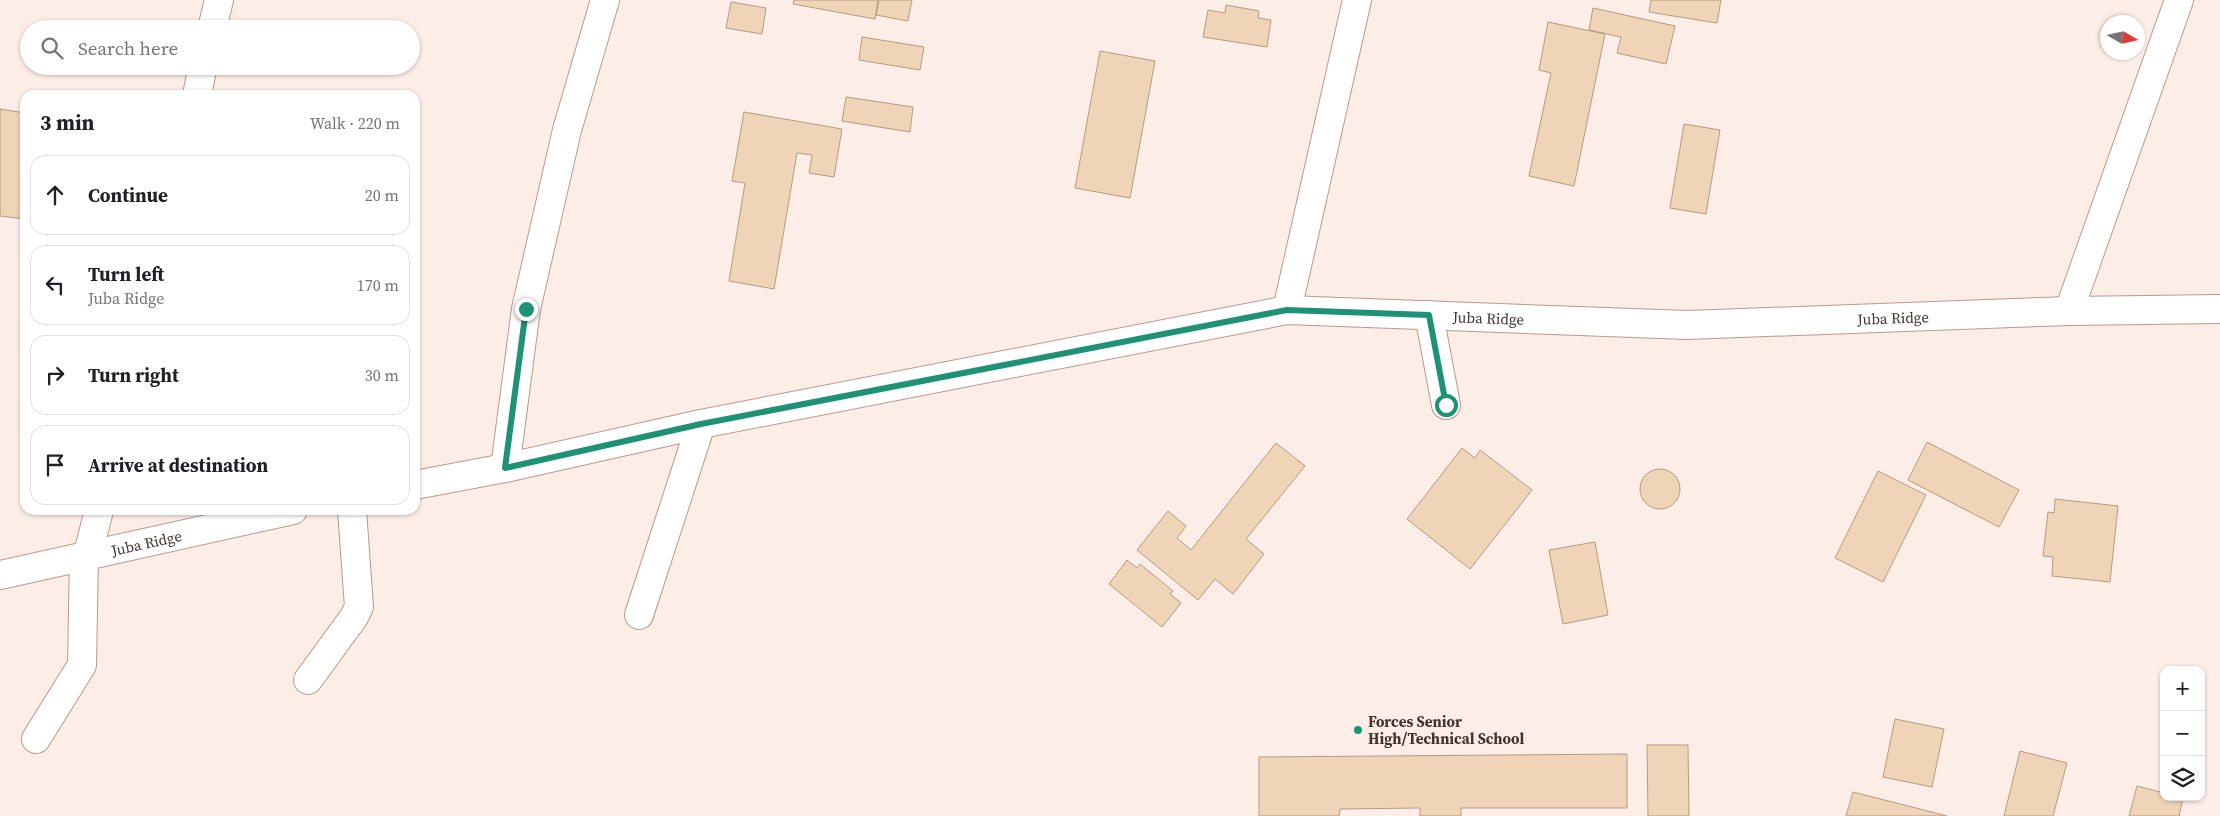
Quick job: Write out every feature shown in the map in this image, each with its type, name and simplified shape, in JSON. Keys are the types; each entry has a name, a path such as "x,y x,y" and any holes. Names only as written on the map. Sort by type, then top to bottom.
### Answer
{"street":[{"path":"214,20 219,0"},
{"path":"505,468 526,309 567,130 606,0"},
{"path":"1287,310 1358,0"},
{"path":"2069,311 2179,0"},
{"path":"197,90 201,75"},
{"name":"Juba Ridge","path":"420,484 505,468 701,424 1287,310 1687,325 2069,311 2220,309"},
{"path":"1429,315 1446,405"},
{"path":"639,616 701,424"},
{"path":"36,739 82,665 86,555 98,515"},
{"name":"Juba Ridge","path":"0,574 270,515"},
{"path":"308,680 354,617 359,607 352,515"}],"building":[{"path":"794,0 878,0 875,19 793,4"},
{"path":"879,0 912,0 908,21 876,15"},
{"path":"1651,0 1721,0 1717,23 1649,12"},
{"path":"731,2 766,8 762,34 726,28"},
{"path":"1226,5 1259,11 1258,18 1271,20 1267,47 1203,37 1208,10 1225,13"},
{"path":"1593,8 1675,26 1666,64 1617,53 1621,37 1589,30"},
{"path":"1548,22 1605,34 1574,186 1529,176 1551,73 1539,70"},
{"path":"862,37 924,47 920,70 859,60"},
{"path":"1100,51 1155,61 1130,198 1075,188"},
{"path":"846,97 913,107 910,132 842,121"},
{"path":"0,109 20,112 20,218 0,216"},
{"path":"744,112 842,129 834,177 809,173 812,155 797,153 774,289 729,281 745,183 732,181"},
{"path":"1684,124 1720,130 1706,214 1670,208"},
{"path":"1927,442 2019,490 1999,527 1908,480"},
{"path":"1276,443 1305,466 1246,539 1264,554 1233,594 1215,579 1198,600 1137,550 1168,511 1186,526 1177,538 1191,550"},
{"path":"1462,448 1475,458 1480,450 1532,490 1470,569 1407,519"},
{"path":"1664,469 1671,472 1677,478 1680,489 1679,497 1671,506 1664,509 1656,509 1649,506 1641,497 1640,485 1643,478 1652,470"},
{"path":"1878,471 1926,495 1883,582 1835,558"},
{"path":"2055,499 2118,506 2110,582 2052,576 2053,557 2043,556 2048,512 2054,513"},
{"path":"1595,542 1608,615 1563,624 1549,550"},
{"path":"1127,560 1137,568 1140,564 1173,591 1170,594 1181,603 1162,627 1109,584"},
{"path":"1895,719 1944,729 1932,787 1883,777"},
{"path":"1647,745 1688,745 1689,816 1648,816"},
{"path":"2020,751 2067,763 2053,816 2004,816"},
{"path":"1627,754 1627,808 1461,808 1461,816 1420,816 1420,808 1340,809 1339,816 1259,816 1259,757"},
{"path":"2137,786 2160,792 2160,801 2182,801 2179,816 2129,816"},
{"path":"1853,792 1947,816 1846,816"}],"place":[{"name":"Forces Senior High/Technical School","path":"1358,730"}],"route":[{"path":"526,309 505,468 701,424 1287,310 1429,315 1446,405"}]}
